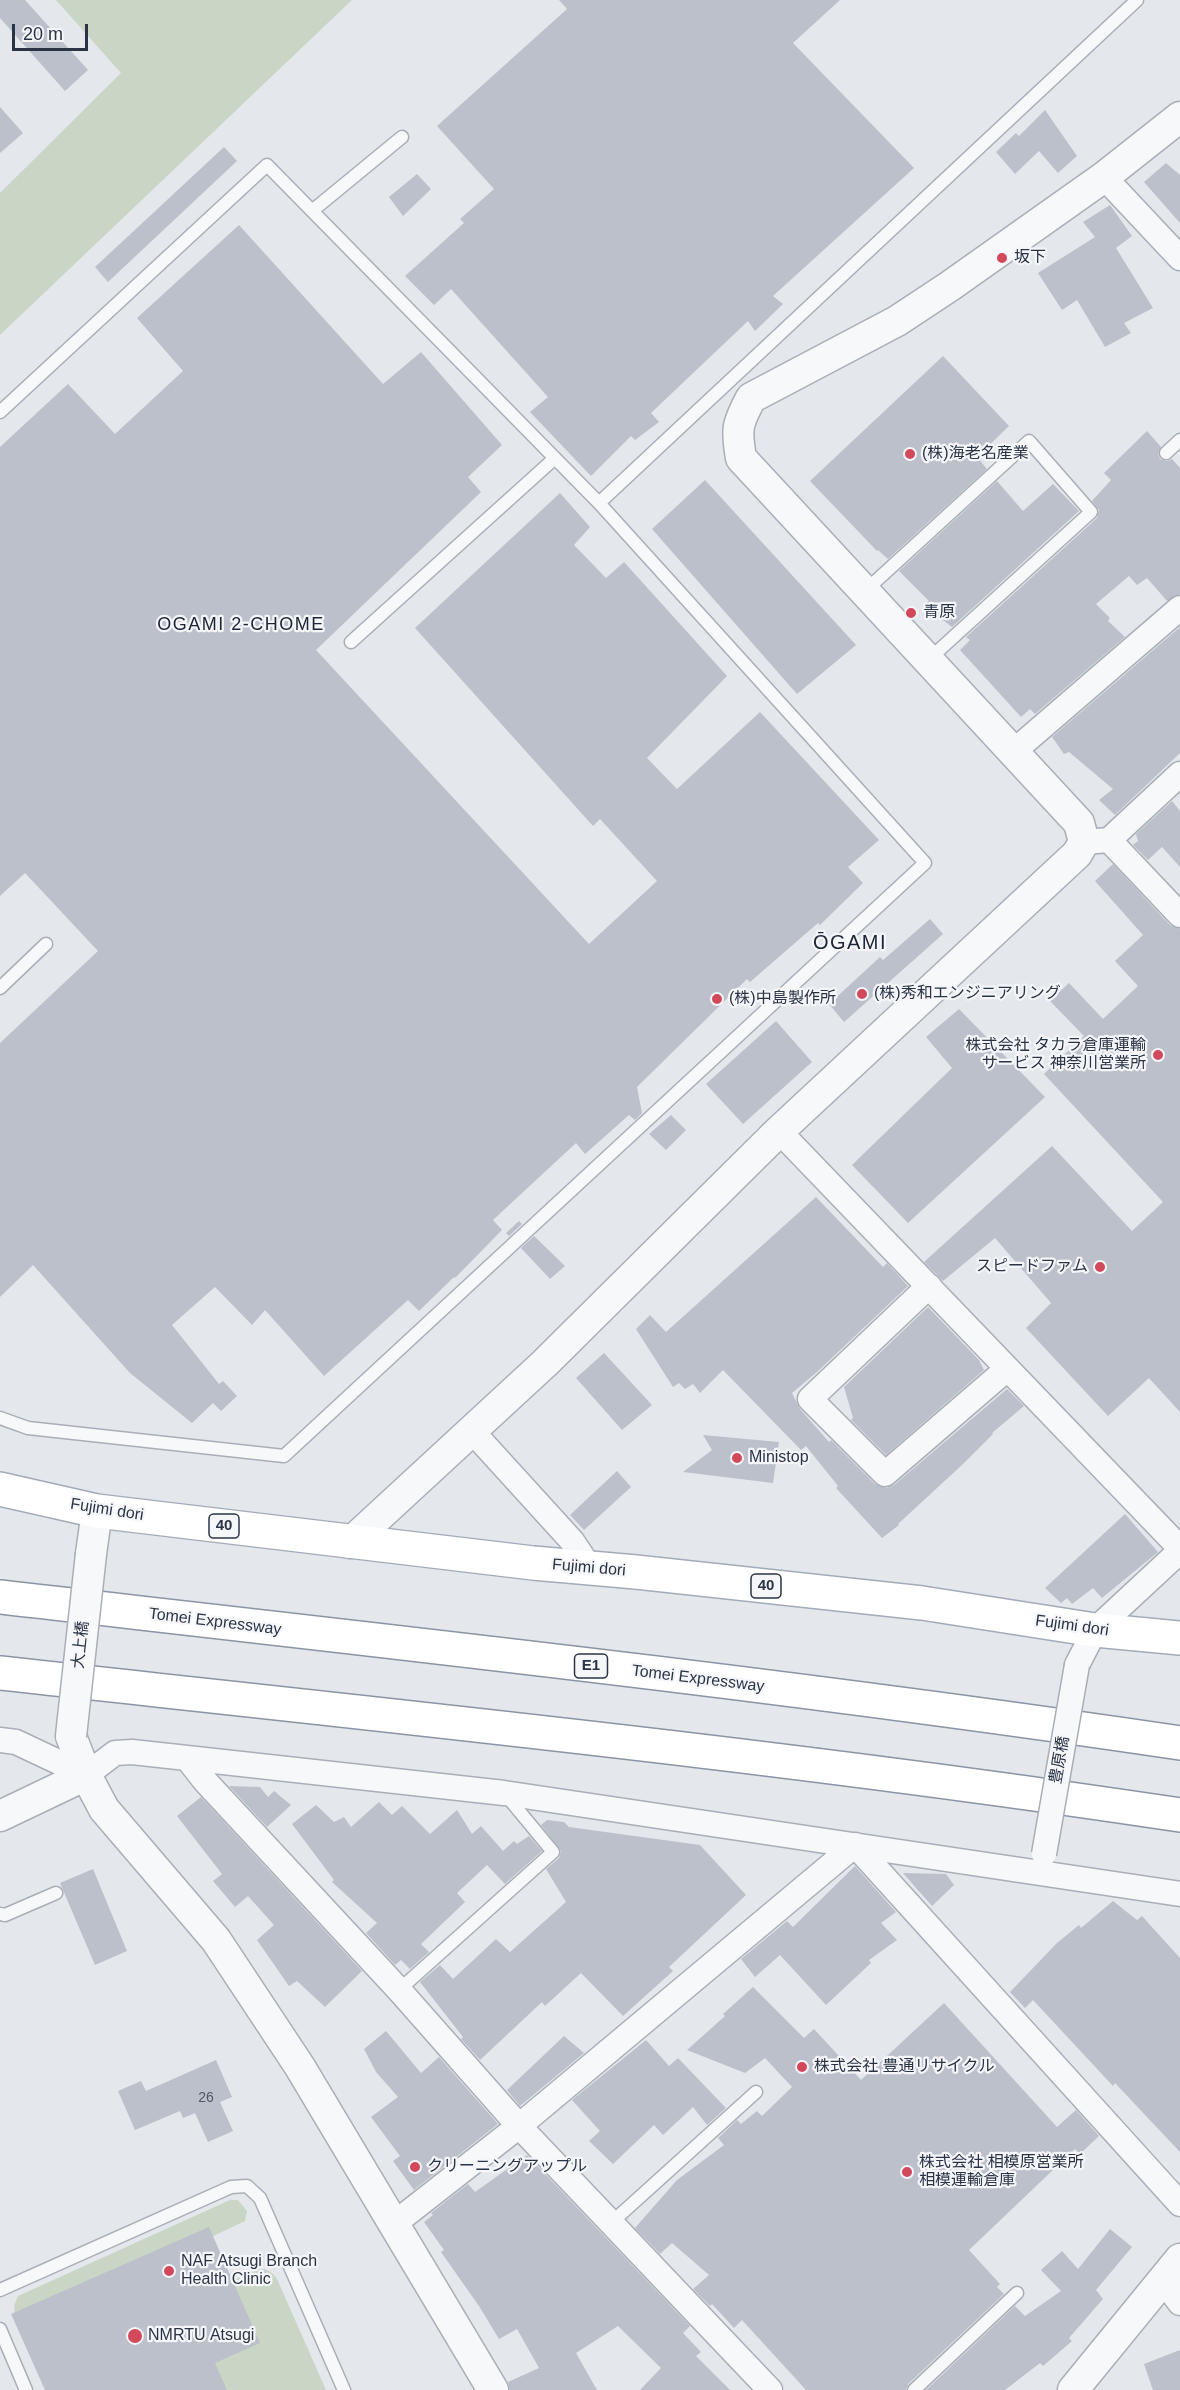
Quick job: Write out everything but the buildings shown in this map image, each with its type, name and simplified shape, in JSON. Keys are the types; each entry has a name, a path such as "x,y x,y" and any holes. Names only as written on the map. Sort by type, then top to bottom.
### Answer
{"main road":[{"name":"Fujimi dori","path":"0,1489 97,1511 350,1543 922,1603 1095,1630 1180,1638"},
{"name":"Tomei Expressway","path":"0,1597 473,1651 1014,1719 1180,1743"},
{"path":"0,1673 462,1723 1007,1789 1180,1815"}],"street":[{"path":"1180,117 1104,177 897,321 751,398 740,417 737,434 741,458 927,661 1096,841 1180,915"},
{"path":"1104,177 1180,258"},
{"path":"1013,752 1180,608"},
{"path":"350,1543 544,1363 779,1131 1077,854 1180,774"},
{"path":"779,1131 1180,1549"},
{"path":"929,1286 810,1399 885,1474 1007,1369"},
{"path":"471,1430 572,1541 590,1568"},
{"name":"大上橋","path":"86,1774 71,1737 97,1511"},
{"name":"豊原橋","path":"1044,1864 1077,1665 1095,1630 1180,1549"},
{"path":"0,1740 16,1742 86,1774 104,1809 216,1940 300,2067 493,2390"},
{"path":"0,1816 86,1774 115,1753 132,1752 504,1794 855,1845 1044,1864 1180,1894"},
{"path":"187,1758 213,1789 399,1989 519,2126 770,2390"},
{"path":"395,2223 519,2126 855,1845"},
{"path":"855,1845 1180,2204"},
{"path":"1073,2390 1174,2281"}],"lane":[{"path":"599,503 1137,0"},
{"path":"312,211 402,137"},
{"path":"0,412 267,165 599,503 925,863 284,1456 28,1428 0,1418"},
{"path":"1166,453 1180,440"},
{"path":"864,592 1029,441 1091,512 927,661"},
{"path":"351,642 555,458"},
{"path":"0,988 46,944"},
{"path":"399,1989 553,1852 504,1794"},
{"path":"0,1914 5,1916 56,1893"},
{"path":"611,2223 756,2092"},
{"path":"0,2290 231,2187 247,2186 260,2198 344,2390"},
{"path":"914,2390 1017,2293"},
{"path":"0,2329 26,2390"}],"green space":[{"path":"56,0 352,0 0,335 0,193 121,73"},
{"name":"NAF Atsugi Branch Health Clinic","path":"230,2200 238,2200 247,2211 245,2221 205,2240 224,2284 259,2269 273,2274 326,2390 47,2390 15,2316 14,2306 18,2296"}],"place":[{"name":"坂下","path":"1002,258"},
{"name":"(株)海老名産業","path":"910,454"},
{"name":"青原","path":"911,613"},
{"name":"(株)秀和エンジニアリング","path":"862,994"},
{"name":"(株)中島製作所","path":"717,999"},
{"name":"株式会社 タカラ倉庫運輸 サービス 神奈川営業所","path":"1158,1055"},
{"name":"スピードファム","path":"1100,1267"},
{"name":"Ministop","path":"737,1458"},
{"name":"株式会社 豊通リサイクル","path":"802,2067"},
{"name":"クリーニングアップル","path":"415,2167"},
{"name":"株式会社 相模原営業所 相模運輸倉庫","path":"907,2172"},
{"name":"NAF Atsugi Branch Health Clinic","path":"169,2271"},
{"name":"NMRTU Atsugi","path":"135,2336"}],"district":[{"name":"OGAMI 2-CHOME","path":"241,625"},
{"name":"ŌGAMI","path":"850,943"}]}
